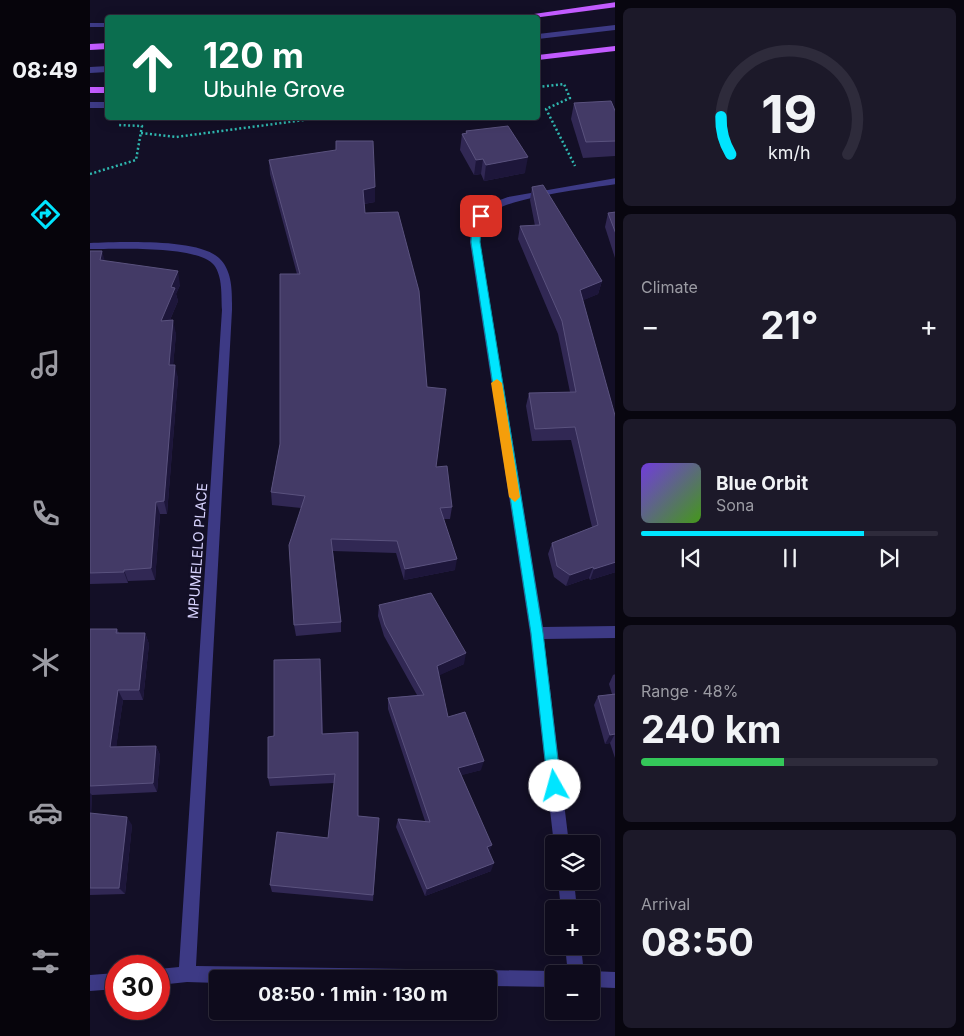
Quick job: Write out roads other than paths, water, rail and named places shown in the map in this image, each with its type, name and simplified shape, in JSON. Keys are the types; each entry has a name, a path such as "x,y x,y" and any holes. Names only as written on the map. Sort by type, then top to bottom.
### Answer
{"main road":[{"path":"533,15 615,4"},
{"path":"90,47 105,46"},
{"path":"540,58 615,48"},
{"path":"90,90 105,90"}],"street":[{"path":"90,25 105,25"},
{"path":"540,37 615,27"},
{"path":"90,70 105,69"},
{"path":"90,105 105,105"},
{"path":"560,835 537,633 475,242 476,226 481,216 500,203 511,199 615,181"},
{"name":"MPUMELELO PLACE","path":"90,246 192,250 214,259 226,278 227,310 187,974"},
{"path":"537,633 615,632"},
{"path":"170,976 187,974 545,979"},
{"path":"600,979 615,980"},
{"path":"90,983 105,982"}]}
